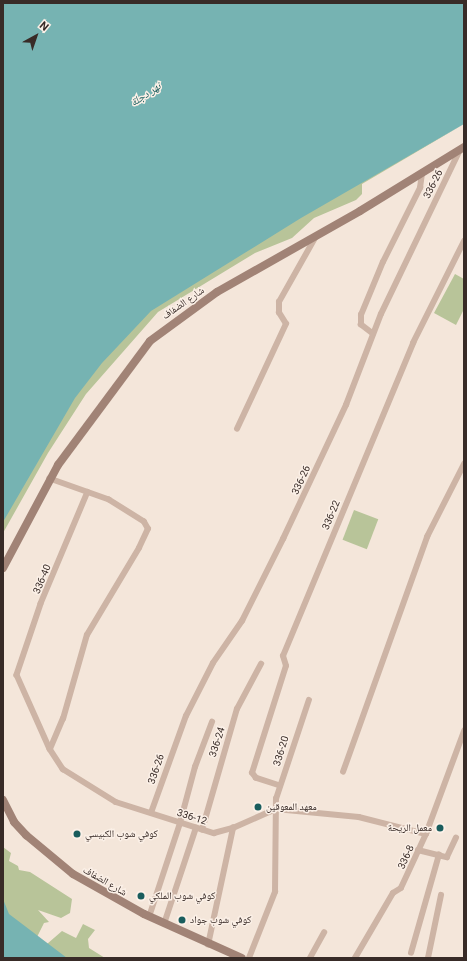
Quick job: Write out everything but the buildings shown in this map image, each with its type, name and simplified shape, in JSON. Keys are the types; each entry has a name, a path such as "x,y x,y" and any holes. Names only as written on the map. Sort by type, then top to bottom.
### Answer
{"street":[{"name":"شارع الضفاف","path":"3,568 50,479 150,341 217,292 422,173 462,148"},
{"name":"336-26","path":"151,812 186,716 213,663 242,621 284,539 346,405 373,334 462,148"},
{"path":"373,334 361,325 361,315 383,262 420,188 422,173"},
{"path":"237,429 286,324 279,313 279,302 317,234"},
{"name":"336-22","path":"280,786 256,778 252,773 286,666 283,656 413,343 464,241"},
{"path":"343,772 427,537 464,468"},
{"path":"50,479 109,500 144,522 148,529 140,548 87,635 63,719 50,749"},
{"name":"336-40","path":"17,675 41,604 88,492"},
{"name":"336-24","path":"164,924 199,829 237,710 261,664"},
{"name":"336-12","path":"17,675 50,749 63,768 89,787 125,806 151,812 199,829 219,833 276,810 359,817 426,834"},
{"name":"336-20","path":"249,958 275,892 276,810 280,786 309,700"},
{"path":"149,916 180,823 194,767 212,722"},
{"name":"336-8","path":"355,958 393,893 401,888 426,834 464,731"},
{"name":"شارع الضفاف","path":"3,800 20,828 57,862 164,924 208,945 242,958"},
{"path":"208,945 233,828"},
{"path":"418,850 439,855 450,855 456,838"},
{"path":"411,953 439,855"},
{"path":"428,958 441,895"},
{"path":"310,958 324,934"}],"green space":[{"path":"464,124 362,184 362,194 356,200 314,218 292,238 255,253 158,312 86,394 48,453 3,533 3,511 43,429 162,294"},
{"path":"455,274 464,279 464,309 456,325 434,313"},
{"path":"354,510 378,519 367,549 343,540"},
{"path":"3,847 11,853 9,861 18,866 19,870 30,872 72,899 70,913 61,918 38,910 49,922 44,923 37,937 28,931 3,929"},
{"path":"83,924 95,930 88,939 89,948 105,958 61,958 47,944 62,931 76,938"}],"water":[{"name":"نهر دجلة","path":"3,3 464,3 464,124 301,218 151,311 102,363 75,398 3,522"},
{"path":"3,899 9,914 67,958 3,958"}],"place":[{"name":"معهد المعوقين","path":"258,807"},
{"name":"معمل الريحة","path":"440,828"},
{"name":"كوفي شوب الكبيسي","path":"77,834"},
{"name":"كوفي شوب الملكي","path":"141,896"},
{"name":"كوفي شوب جواد","path":"182,920"}]}
